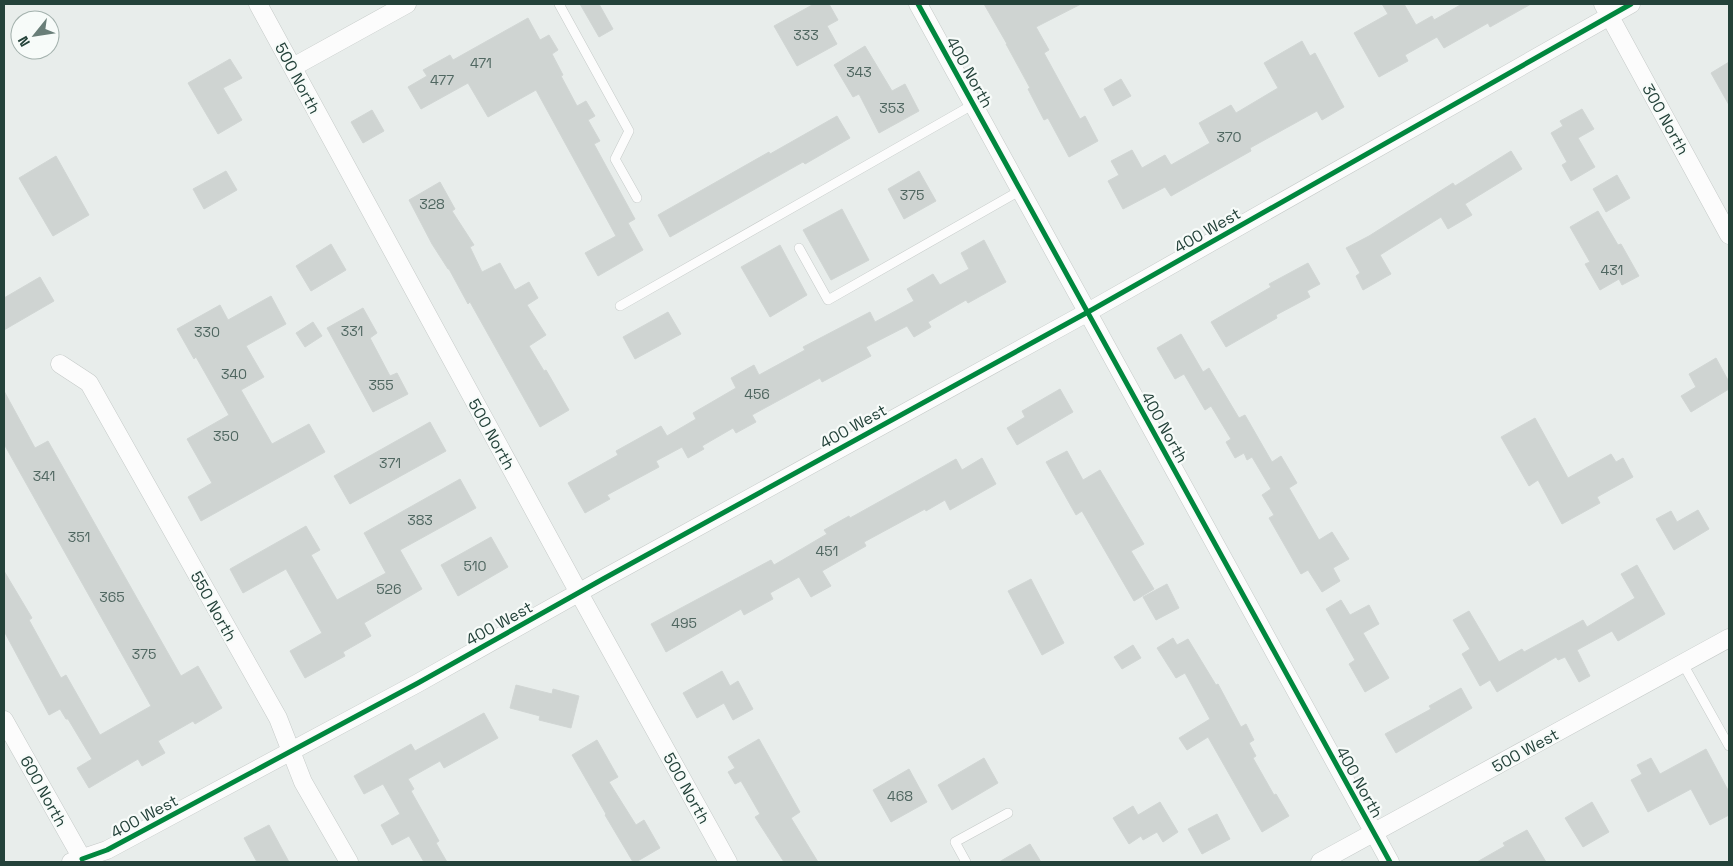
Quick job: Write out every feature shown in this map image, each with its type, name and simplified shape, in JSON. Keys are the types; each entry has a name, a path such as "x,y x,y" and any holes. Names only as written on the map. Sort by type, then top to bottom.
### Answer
{"street":[{"name":"500 North","path":"258,4 728,862"},
{"path":"293,67 408,4"},
{"name":"400 North","path":"918,4 1390,862"},
{"name":"400 West","path":"79,861 107,850 418,683 1088,312 1606,10 1631,4"},
{"name":"300 North","path":"1606,10 1729,235"},
{"name":"550 North","path":"60,364 89,383 278,718 303,782 348,862"},
{"name":"500 West","path":"1320,862 1729,638"},
{"name":"600 North","path":"4,720 79,861"}],"lane":[{"path":"559,4 629,131 615,159 637,198"},
{"path":"620,306 974,104"},
{"path":"798,248 828,300 1021,190"},
{"path":"1683,664 1729,746"},
{"path":"966,862 955,842 1008,813"}],"building":[{"path":"580,4 599,4 613,29 599,37"},
{"path":"814,4 829,4 838,20 827,26 837,44 797,66 774,26"},
{"path":"984,4 1081,4 1036,27 1049,50 1044,53 1080,119 1085,116 1098,141 1069,157 1048,118 1044,120 1028,89 1030,88"},
{"path":"1382,4 1404,4 1416,25 1432,16 1434,20 1462,4 1531,4 1490,27 1488,23 1444,48 1437,37 1405,55 1408,61 1379,77 1354,33 1388,14"},
{"path":"528,18 540,40 549,35 558,50 552,54 577,106 586,101 595,116 588,120 600,141 594,144 635,219 628,223 643,250 598,276 585,253 616,236 536,90 488,117 468,83 421,109 408,87 427,76 423,70 450,55 453,60"},
{"path":"1302,41 1310,56 1315,53 1344,107 1322,120 1317,111 1250,148 1251,151 1171,196 1165,187 1123,209 1108,181 1119,175 1111,161 1132,150 1142,168 1165,155 1171,165 1210,143 1199,123 1231,105 1236,113 1278,88 1264,63"},
{"path":"865,46 892,91 905,84 919,111 879,133 859,94 853,97 834,65"},
{"path":"230,59 242,78 223,88 242,120 218,134 188,83"},
{"path":"1729,62 1729,105 1711,73"},
{"path":"1121,79 1131,96 1113,106 1104,89"},
{"path":"1582,109 1594,129 1578,138 1595,167 1571,181 1562,165 1567,162 1551,133 1563,126 1560,121"},
{"path":"372,110 384,131 363,143 351,122"},
{"path":"837,116 850,138 805,164 803,162 670,237 658,215"},
{"path":"1511,151 1522,169 1465,204 1472,215 1448,229 1441,217 1380,255 1391,274 1363,290 1356,276 1360,273 1346,248 1369,236 1453,183 1455,186"},
{"path":"56,156 89,215 53,236 19,178"},
{"path":"226,171 237,190 204,209 193,189"},
{"path":"919,171 936,201 904,219 888,189"},
{"path":"1617,175 1630,198 1606,212 1593,189"},
{"path":"440,182 455,209 452,211 474,245 470,247 482,272 500,263 515,290 529,282 538,298 527,305 546,335 529,346 544,371 546,370 569,410 540,427 470,302 468,304 449,269 432,244 409,200"},
{"path":"842,209 869,260 831,280 803,230"},
{"path":"1598,211 1618,245 1621,244 1639,276 1622,285 1619,279 1600,290 1585,264 1590,262 1570,227"},
{"path":"984,240 1006,282 968,303 966,300 928,322 931,327 914,337 907,326 866,347 871,356 822,382 820,378 752,415 756,422 736,433 733,428 702,446 704,449 688,458 682,447 656,461 659,467 607,495 610,499 585,513 568,483 618,455 616,451 661,426 667,436 696,419 693,413 736,388 731,378 754,365 759,375 805,350 803,347 870,312 875,322 914,301 907,289 933,274 940,285 969,269 961,253"},
{"path":"331,244 346,270 311,291 296,266"},
{"path":"780,245 807,295 770,317 741,267"},
{"path":"1308,263 1320,284 1307,291 1310,297 1276,315 1277,318 1226,347 1211,322 1271,287 1269,284"},
{"path":"40,277 54,301 4,330 4,298"},
{"path":"271,296 286,324 246,346 264,377 241,390 272,444 309,424 325,452 201,521 188,497 212,483 187,439 229,415 196,357 194,359 177,329 220,305 228,320"},
{"path":"363,308 377,333 370,338 390,376 397,373 408,394 373,412 327,328"},
{"path":"668,312 681,334 635,359 623,337"},
{"path":"313,322 322,336 305,347 296,333"},
{"path":"1181,334 1203,372 1209,368 1239,418 1245,415 1272,462 1281,456 1297,483 1289,488 1319,540 1332,532 1349,559 1333,568 1340,581 1322,592 1308,570 1301,574 1269,518 1274,515 1262,495 1271,489 1252,457 1247,460 1244,453 1235,458 1226,442 1231,439 1211,406 1205,410 1184,374 1175,379 1157,348"},
{"path":"1716,358 1729,382 1729,389 1691,412 1681,396 1696,387 1689,374"},
{"path":"1060,389 1073,412 1017,445 1007,428 1025,417 1022,411"},
{"path":"4,391 35,448 48,441 181,676 198,666 222,708 195,724 193,721 158,741 165,753 142,766 138,759 89,788 77,768 92,759 60,709 49,715 4,631 4,571 32,618 29,620 61,678 66,675 100,735 151,706 4,444"},
{"path":"1535,418 1568,478 1611,454 1616,462 1623,458 1633,477 1597,497 1600,503 1562,524 1538,480 1529,486 1501,437"},
{"path":"430,422 446,451 350,504 334,476"},
{"path":"1067,451 1083,480 1100,470 1144,544 1131,551 1154,589 1134,601 1082,511 1076,515 1046,462"},
{"path":"982,458 996,484 950,510 945,500 864,542 866,546 822,571 831,586 811,597 799,577 770,593 773,599 744,615 741,609 666,652 651,624 771,560 774,565 827,534 824,530 849,516 850,518 956,459 962,470"},
{"path":"460,479 476,508 400,550 422,589 364,623 371,636 343,652 345,656 305,678 290,651 322,633 286,569 243,593 230,569 306,526 320,550 311,555 337,600 386,573 364,533"},
{"path":"1698,510 1709,529 1674,550 1656,519 1671,511 1677,522"},
{"path":"491,537 508,567 458,596 441,565"},
{"path":"1637,565 1665,614 1618,641 1612,631 1577,650 1590,676 1579,682 1565,657 1558,660 1556,657 1497,692 1490,680 1480,686 1462,654 1470,649 1453,620 1469,611 1499,662 1522,649 1524,652 1583,620 1587,627 1635,598 1621,574"},
{"path":"1031,579 1064,643 1042,655 1008,591"},
{"path":"1167,584 1179,608 1156,620 1143,597"},
{"path":"1341,600 1350,615 1369,605 1379,624 1363,633 1389,678 1365,692 1349,664 1355,660 1326,609"},
{"path":"1173,638 1177,645 1188,639 1216,685 1218,684 1241,727 1246,724 1254,740 1249,743 1256,756 1253,758 1274,795 1276,794 1289,816 1262,832 1208,737 1187,750 1179,738 1210,719 1185,673 1176,678 1157,648"},
{"path":"1133,645 1141,658 1122,669 1114,657"},
{"path":"722,671 730,686 738,681 753,709 733,720 724,703 697,718 683,693"},
{"path":"516,685 552,694 553,689 579,696 571,728 539,720 540,716 510,708"},
{"path":"1461,688 1472,708 1396,753 1385,734 1431,709 1429,706"},
{"path":"484,713 498,738 444,768 440,761 408,779 414,789 411,791 439,841 436,843 447,862 424,862 409,836 392,845 381,825 400,814 383,784 364,794 354,776 411,744 415,751"},
{"path":"759,739 800,812 791,818 818,862 784,862 755,817 760,814 741,781 735,784 728,772 735,768 728,757"},
{"path":"597,740 618,777 609,782 636,825 644,820 660,848 636,862 633,862 572,755"},
{"path":"1706,749 1729,792 1729,815 1710,825 1691,789 1648,812 1631,780 1642,774 1637,765 1651,758 1660,774"},
{"path":"984,758 998,783 952,810 938,785"},
{"path":"909,769 927,802 891,822 873,790"},
{"path":"1160,802 1178,832 1163,842 1157,832 1143,840 1141,836 1129,844 1113,818 1133,806 1138,815"},
{"path":"1592,802 1609,832 1583,847 1565,818"},
{"path":"1217,814 1230,839 1202,854 1188,829"},
{"path":"269,825 289,862 257,862 244,838"},
{"path":"1527,830 1546,862 1477,862 1505,846 1503,843"},
{"path":"1030,844 1041,862 999,862"}],"cycle path":[{"path":"918,4 1390,862"},
{"path":"82,859 107,850 418,683 1088,312 1631,4"}]}
